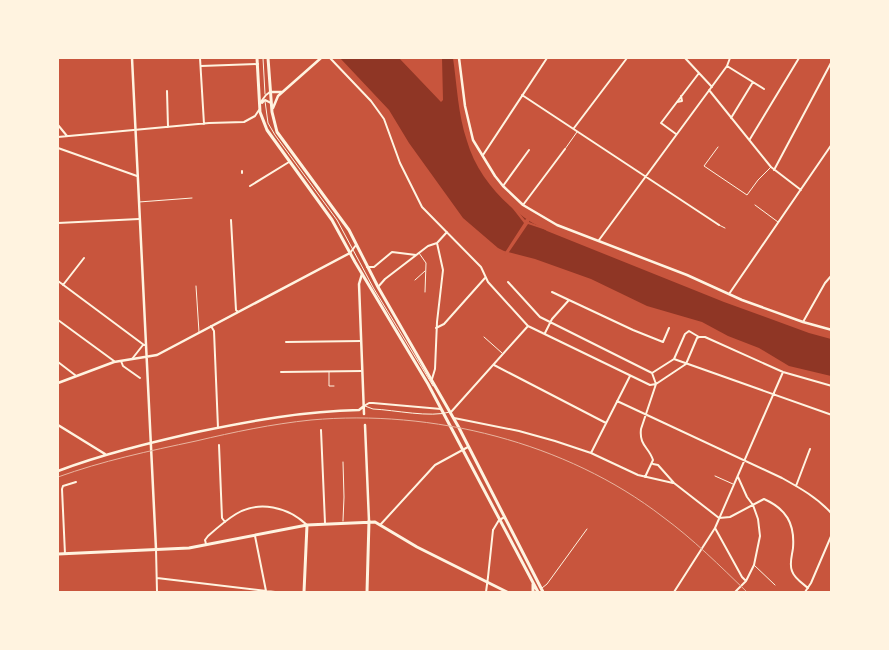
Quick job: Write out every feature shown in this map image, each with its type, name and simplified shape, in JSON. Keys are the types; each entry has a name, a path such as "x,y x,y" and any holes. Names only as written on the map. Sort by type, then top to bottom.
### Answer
{"main road":[{"path":"257,58 260,104 264,124 289,162 332,220 444,414 538,592"},
{"path":"268,58 272,112 278,132 349,230 378,287 443,397 543,592"},
{"path":"437,402 441,401 443,397"},
{"path":"441,409 451,412"},
{"path":"444,414 454,418"},
{"path":"367,592 369,522"},
{"path":"58,554 189,548 307,525 369,522 380,524 417,547 508,592"},
{"path":"304,592 307,525"},
{"path":"532,581 533,592"}],"street":[{"path":"132,58 157,592"},
{"path":"200,58 204,124"},
{"path":"272,112 276,100 283,91 321,58"},
{"path":"330,58 371,101 384,119 400,162 420,203 481,267 488,282 528,326 650,385 656,384 686,364 699,337"},
{"path":"459,58 468,125 475,146 503,186 523,205 557,225 687,275 765,308 830,330"},
{"path":"483,155 547,58"},
{"path":"574,128 627,58"},
{"path":"685,58 712,87"},
{"path":"599,241 712,87 727,66 730,58"},
{"path":"749,140 800,58"},
{"path":"774,170 832,61"},
{"path":"201,66 258,64"},
{"path":"727,66 764,89"},
{"path":"676,134 662,123 699,72"},
{"path":"731,118 753,82"},
{"path":"709,90 771,167 802,190"},
{"path":"167,91 168,127"},
{"path":"58,137 244,122 258,114 260,104 270,92 283,91"},
{"path":"522,95 719,225"},
{"path":"260,104 265,100 271,103"},
{"path":"58,125 67,136"},
{"path":"729,294 832,144"},
{"path":"58,148 137,176"},
{"path":"523,205 565,149"},
{"path":"503,186 529,150"},
{"path":"250,186 289,162"},
{"path":"58,223 139,219"},
{"path":"231,220 236,310 238,313"},
{"path":"378,287 385,279 428,246 436,243 448,232"},
{"path":"432,379 435,369 436,328 443,270 436,243"},
{"path":"58,383 114,362 157,355 350,253 356,245"},
{"path":"367,267 374,267 392,252 418,254"},
{"path":"63,285 84,258"},
{"path":"362,274 359,284 364,414"},
{"path":"803,322 825,283 832,275"},
{"path":"436,328 444,324 485,277"},
{"path":"58,281 145,345"},
{"path":"508,282 540,318 652,373 656,384 640,437 642,444 652,455 653,464 645,477"},
{"path":"552,292 632,330 663,342 669,328"},
{"path":"545,334 550,323 569,300"},
{"path":"58,320 114,362"},
{"path":"212,326 214,331 218,428"},
{"path":"451,412 528,326"},
{"path":"652,373 674,359 687,332 692,332 699,337 705,337 783,372 832,386"},
{"path":"286,342 361,342"},
{"path":"132,359 145,345"},
{"path":"674,359 832,415"},
{"path":"121,361 123,366 140,378"},
{"path":"58,362 74,373 75,376"},
{"path":"494,364 606,423"},
{"path":"281,372 362,371"},
{"path":"674,592 715,528 783,372"},
{"path":"591,453 630,376"},
{"path":"617,401 796,486 820,502 832,514"},
{"path":"58,471 106,454 150,443 280,416 359,410 369,403 441,409"},
{"path":"454,418 519,430 591,453 626,471 658,481 663,480 674,483"},
{"path":"58,425 106,454"},
{"path":"365,425 369,522"},
{"path":"321,430 325,523"},
{"path":"219,445 222,518 225,522"},
{"path":"380,524 435,465 469,446"},
{"path":"796,486 810,449"},
{"path":"653,464 658,465 674,483 719,518 726,519 764,499 776,504 784,512 793,529 791,565 793,573 808,588"},
{"path":"663,480 665,474"},
{"path":"735,592 746,581 754,565 760,536 758,519 753,505 747,497 738,476"},
{"path":"65,554 62,487 76,482"},
{"path":"206,545 206,538 225,522 240,512 259,506 282,509 302,520 307,525"},
{"path":"486,592 493,530 499,520 505,517"},
{"path":"715,528 746,581"},
{"path":"805,592 832,534"},
{"path":"255,536 266,591"},
{"path":"157,578 275,592"}],"lane":[{"path":"263,58 268,123 337,220 374,289 428,377 443,397"},
{"path":"265,91 270,92"},
{"path":"565,149 578,131"},
{"path":"718,147 704,166 747,195 771,167"},
{"path":"138,202 192,198"},
{"path":"755,205 778,222"},
{"path":"719,225 725,228"},
{"path":"418,254 426,263 425,292"},
{"path":"358,259 362,274"},
{"path":"415,280 426,271"},
{"path":"196,286 199,332"},
{"path":"830,330 832,325"},
{"path":"484,337 503,354"},
{"path":"328,371 329,386 334,386"},
{"path":"364,406 373,409 444,414 451,412"},
{"path":"343,462 343,522"},
{"path":"715,476 734,484"},
{"path":"541,588 587,529"},
{"path":"754,565 775,585"}],"shaded area":[{"path":"340,58 399,58 441,102 443,100 442,58 453,58 462,121 471,152 488,182 512,208 547,231 724,302 809,333 831,339 831,376 789,366 759,348 728,336 702,322 647,306 591,279 498,248 463,218 409,143 389,110"}],"pier":[{"path":"511,203 525,220 528,217 530,218 529,222 567,237 528,224 507,255 504,254 524,223 510,205"}],"railway":[{"path":"58,477 143,453 239,431 311,420 357,418 403,420 450,426 496,436 541,450 584,469 625,491 685,534 747,592"}]}
